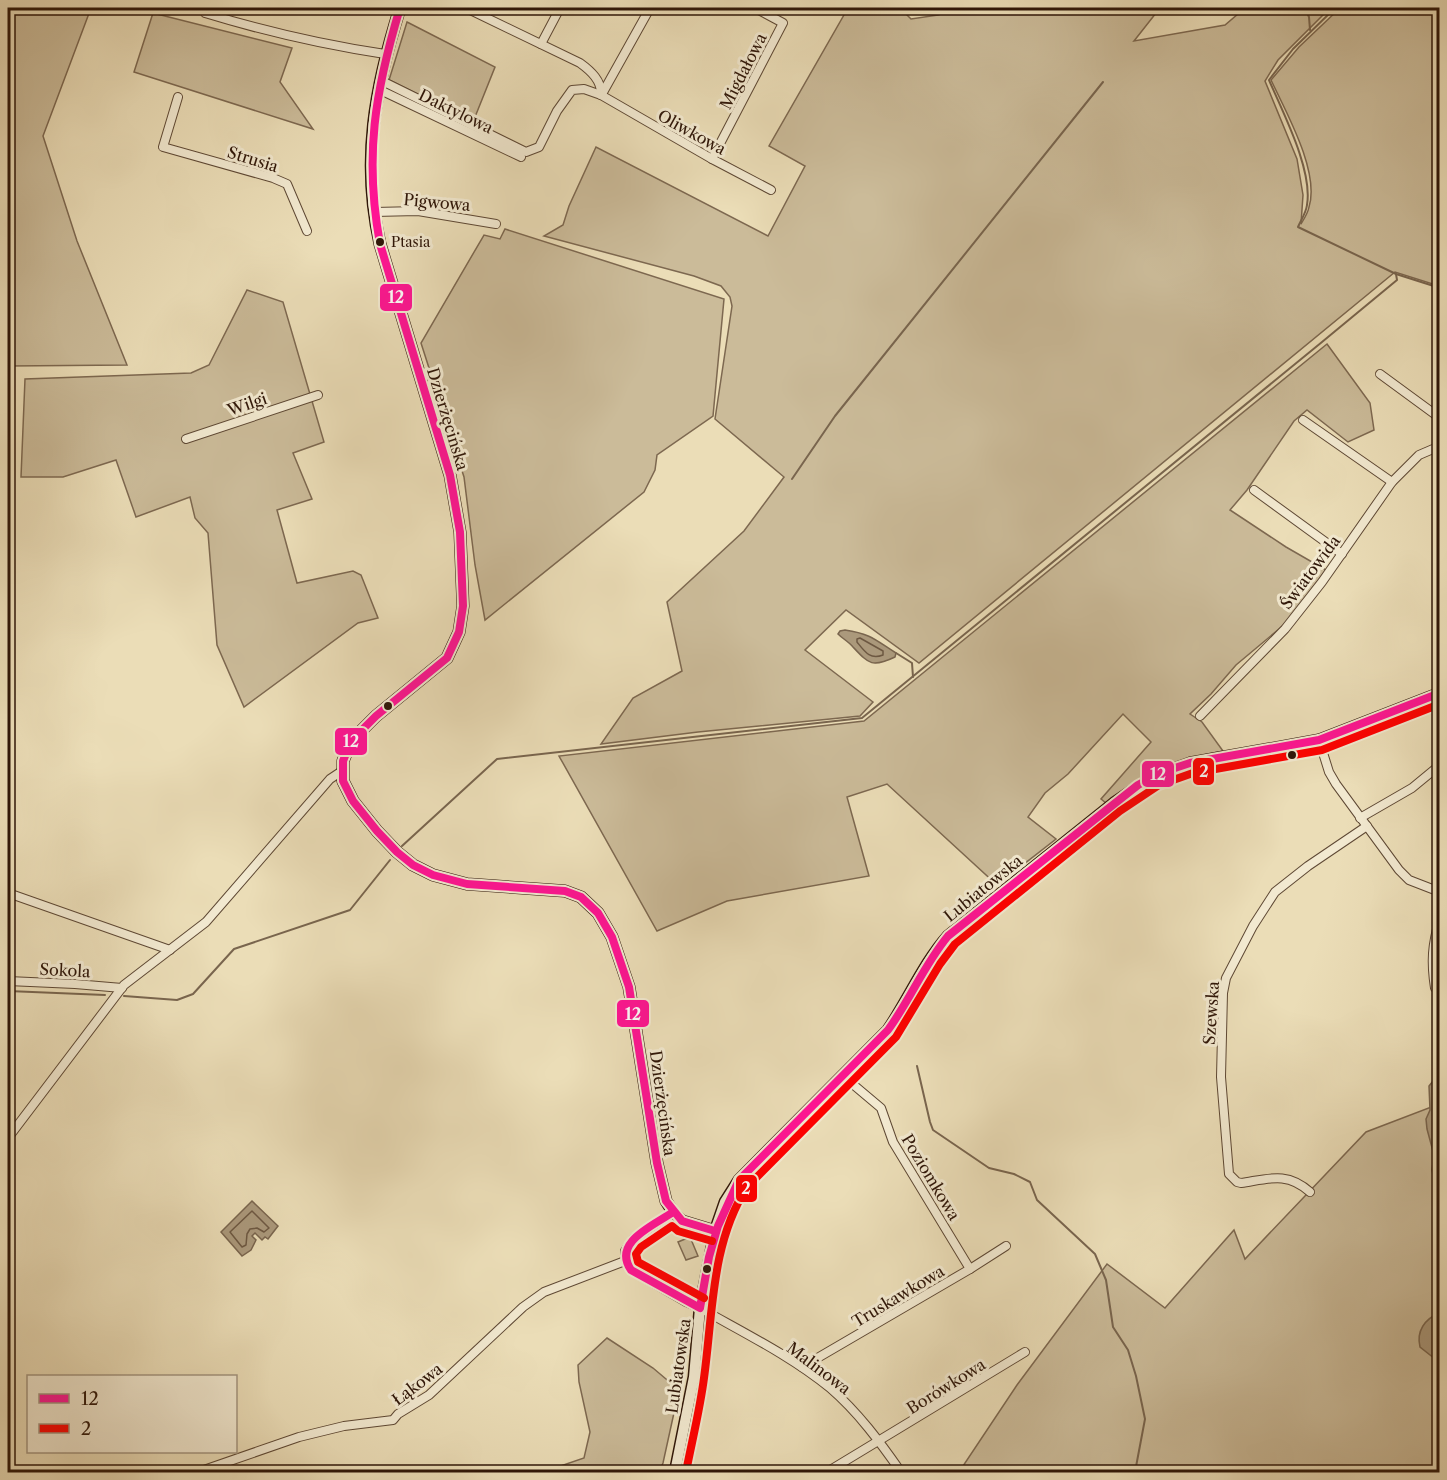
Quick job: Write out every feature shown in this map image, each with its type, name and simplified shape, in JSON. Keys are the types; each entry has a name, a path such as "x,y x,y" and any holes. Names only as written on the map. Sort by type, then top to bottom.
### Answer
{"street":[{"name":"Dzierżęcińska","path":"400,8 385,54 372,124 370,159 374,212 380,244 450,476 460,532 463,606 459,632 447,658 376,716 351,741 342,771 343,781 353,801 397,852 412,865 433,875 467,884 565,891 581,897 598,913 612,937 629,987 662,1189 673,1212"},
{"path":"466,8 477,10 580,63 590,70 602,87 601,95"},
{"path":"541,44 560,8"},
{"path":"601,95 650,8"},
{"name":"Migdałowa","path":"712,159 783,23 755,8"},
{"path":"206,10 244,25 300,39 385,54"},
{"path":"379,85 526,152 539,147 557,111 572,90 584,89 601,95"},
{"name":"Daktylowa","path":"379,85 521,157"},
{"name":"Oliwkowa","path":"601,95 771,190"},
{"name":"Strusia","path":"178,97 163,147 287,184 307,231"},
{"name":"Pigwowa","path":"374,212 418,212 496,224"},
{"path":"1380,374 1440,418"},
{"name":"Wilgi","path":"186,439 318,395"},
{"path":"1303,420 1392,482"},
{"name":"Światowida","path":"1200,716 1285,628 1342,554 1392,482 1419,455 1440,446"},
{"path":"1254,490 1342,554"},
{"name":"Lubiatowska","path":"675,1473 694,1377 700,1308 715,1231 726,1202 740,1180 888,1030 931,957 948,936 1132,789 1160,773 1190,763 1320,740 1440,693"},
{"path":"1320,740 1329,772 1404,876 1440,892"},
{"path":"1360,818 1412,788 1440,765"},
{"path":"8,1138 122,988 206,922 330,779 342,771"},
{"name":"Szewska","path":"1310,1192 1296,1181 1286,1178 1275,1177 1241,1183 1229,1174 1221,1077 1223,993 1230,969 1275,892 1308,866 1367,826"},
{"path":"8,893 170,950"},
{"path":"1435,988 1431,964 1440,918"},
{"name":"Sokola","path":"8,981 122,988"},
{"name":"Poziomkowa","path":"843,1077 881,1108 893,1142 970,1269"},
{"path":"700,1308 631,1270 625,1261 625,1251 633,1239 673,1212 682,1221 715,1231"},
{"name":"Truskawkowa","path":"802,1368 1006,1246"},
{"name":"Łąkowa","path":"198,1473 299,1437 344,1426 393,1420 398,1414 429,1395 523,1307 544,1292 625,1261"},
{"name":"Malinowa","path":"700,1308 802,1368 831,1389 864,1422 901,1473"},
{"name":"Borówkowa","path":"827,1473 1025,1352"}],"shaded area":[{"path":"8,8 91,8 43,136 77,241 127,365 8,366"},
{"path":"848,8 896,8 911,19 938,15 960,8 1160,8 1134,41 1225,25 1245,8 1330,8 1278,60 1265,81 1297,159 1303,195 1301,224 1309,207 1310,177 1300,142 1271,80 1299,47 1340,8 1439,8 1439,286 1395,272 919,663 846,610 805,650 873,702 860,716 601,744 633,698 682,671 667,602 744,531 784,477 715,419 732,306 730,297 721,286 694,276 544,236 563,225 569,206 596,147 768,236 805,166 769,146"},
{"path":"153,13 292,48 280,82 313,129 134,72"},
{"path":"407,22 495,67 473,122 389,80"},
{"path":"505,229 724,299 713,416 657,455 655,470 644,492 485,620 475,565 464,477 421,343 484,235 500,239"},
{"path":"247,290 283,302 324,442 293,453 312,499 277,510 297,583 353,571 361,575 378,618 358,623 244,707 217,645 208,533 195,518 190,497 136,517 116,460 63,477 21,477 25,379 191,373 209,365"},
{"path":"1327,344 1370,403 1374,430 1348,442 1307,410 1294,421 1247,490 1230,510 1326,570 1285,624 1236,665 1190,714 1202,722 1223,751 1189,758 1149,773 1106,803 1101,799 1151,742 1123,714 1068,774 1045,793 1028,817 1056,839 997,885 887,784 847,797 869,876 727,901 657,931 559,756 864,721"},
{"path":"1439,1104 1439,1472 959,1472 1017,1385 1107,1264 1165,1308 1234,1230 1245,1259 1366,1132"},
{"path":"690,1237 698,1256 686,1260 678,1242"},
{"path":"607,1338 653,1368 679,1390 659,1472 480,1472 549,1470 584,1458 590,1432 579,1382 578,1365"}],"water":[{"path":"845,630 872,638 896,653 895,657 876,663 867,661 838,634"},
{"path":"1433,1081 1439,1081 1439,1191 1432,1170 1434,1155 1426,1119 1430,1110 1429,1086"},
{"path":"252,1201 278,1226 268,1239 265,1237 262,1240 255,1233 252,1236 256,1240 251,1250 242,1256 221,1232"},
{"path":"1439,1313 1439,1362 1420,1347 1419,1336 1423,1326"}],"waterway":[{"path":"1305,8 1309,17 1310,30"},
{"path":"1335,8 1293,49 1269,80 1296,142 1306,175 1307,205 1298,227 1396,274 1440,288"},
{"path":"792,479 835,416 1103,82"},
{"path":"402,846 497,759 862,718 1397,280 1396,274"},
{"path":"896,653 912,663 913,677"},
{"path":"124,996 177,1000 193,994 234,949 350,910 390,860"},
{"path":"8,991 105,995"},
{"path":"917,1066 933,1130 989,1168 1014,1174 1030,1182 1037,1200 1095,1254 1106,1280 1113,1327 1128,1350 1145,1419 1135,1472"}],"transit line":[{"name":"12","path":"400,8 378,96 373,153 375,212 380,244 450,475 460,532 463,606 459,632 447,658 376,716 351,741 343,761 343,781 353,801 377,831 413,865 433,875 467,884 565,891 581,897 598,913 612,937 629,987 657,1163 666,1201 682,1221 715,1231"},
{"name":"12","path":"673,1212 637,1236 627,1251 627,1260 631,1270 700,1308 709,1257 718,1226 739,1180 888,1030 948,936 1138,785 1160,773 1190,763 1319,740 1440,693"},
{"name":"2","path":"686,1472 702,1390 715,1279 726,1231 735,1209 747,1187 896,1037 940,964 955,944 1120,811 1159,785 1193,773 1322,750 1440,704"},
{"name":"2","path":"704,1298 638,1262 636,1254 641,1247 672,1226 678,1231 712,1241"}],"place":[{"name":"Ptasia","path":"380,242"}]}
